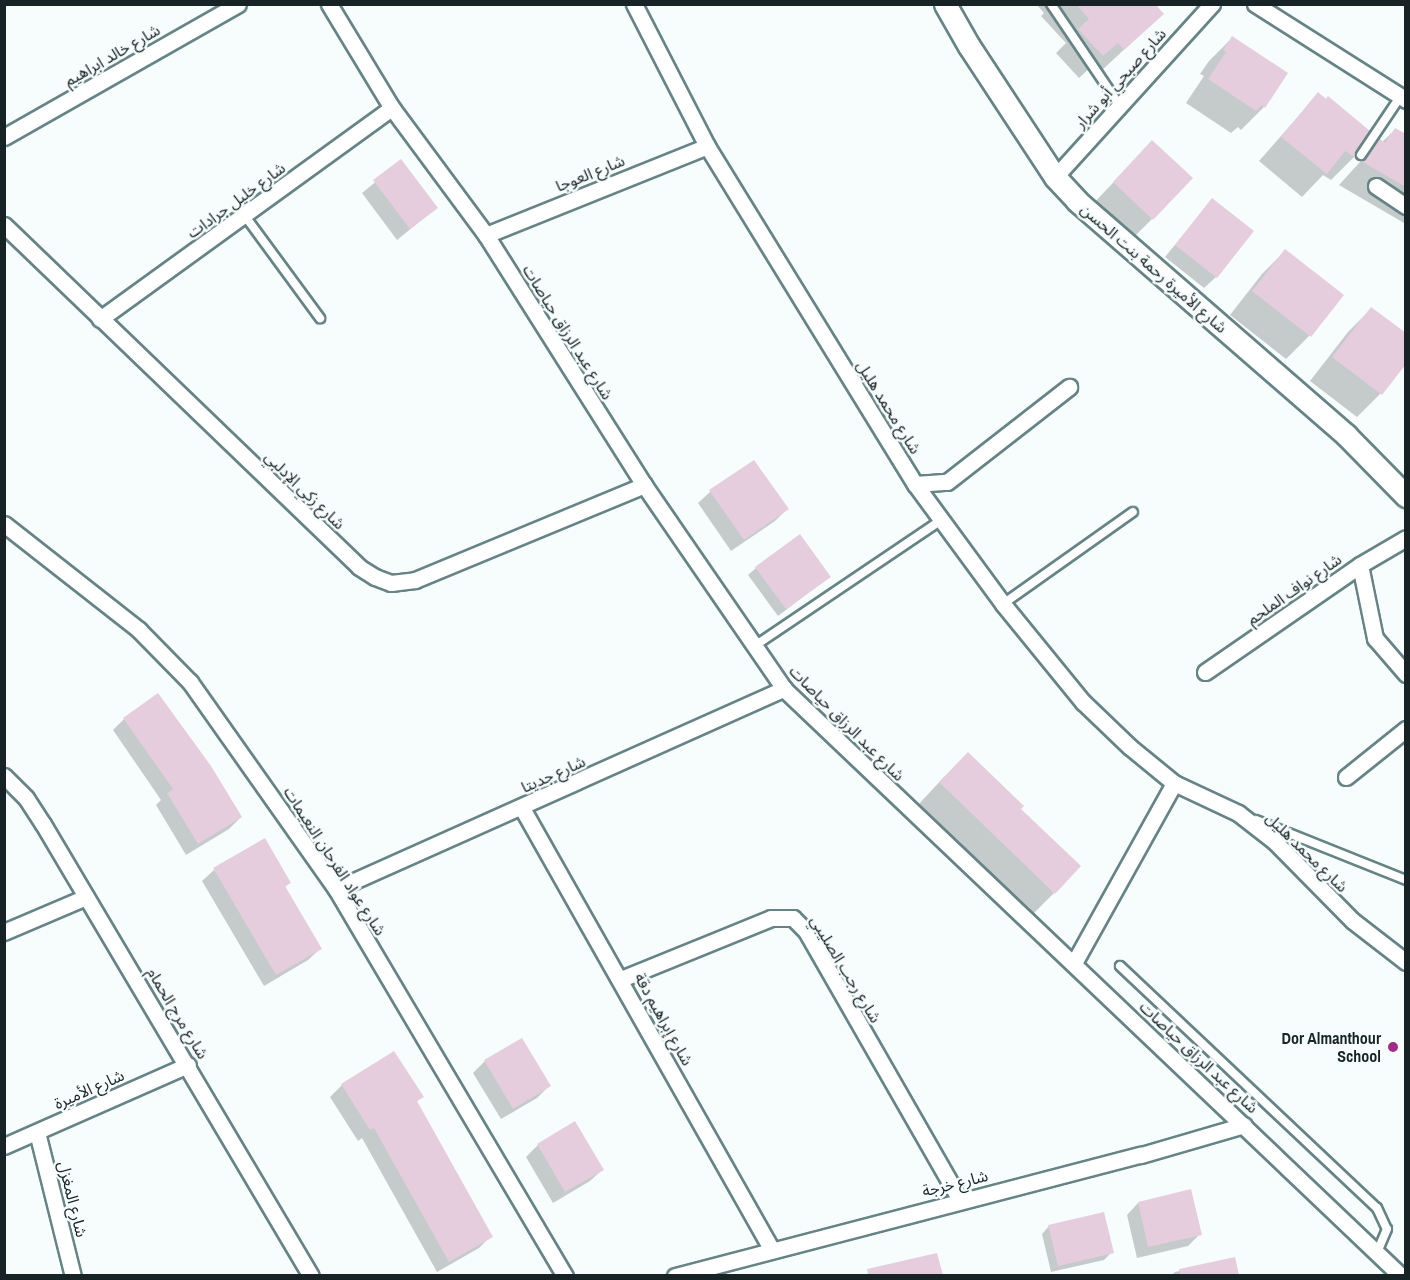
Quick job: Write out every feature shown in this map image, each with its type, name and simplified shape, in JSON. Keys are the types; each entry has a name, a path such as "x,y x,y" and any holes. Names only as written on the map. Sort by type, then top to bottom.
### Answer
{"street":[{"name":"شارع خالد ابراهيم","path":"4,137 238,4"},
{"name":"شارع عبد الرزاق حياصات","path":"329,4 392,108 486,235 644,485 756,645 768,668 784,689 1401,1275"},
{"name":"شارع محمد هليل","path":"634,4 707,146 915,484 1003,604 1083,702 1130,747 1174,783 1238,813 1274,841 1353,921 1406,962"},
{"name":"شارع الأميرة رحمة بنت الحسن","path":"945,4 969,46 1055,177 1101,222 1346,435 1406,496"},
{"name":"شارع صبحي أبو شرار","path":"1055,177 1212,4"},
{"path":"1255,4 1403,98"},
{"name":"شارع خليل جرادات","path":"100,319 246,216 392,108"},
{"name":"شارع العوجا","path":"486,235 707,146"},
{"path":"1376,186 1406,206"},
{"name":"شارع زكي الإدلبي","path":"4,225 359,567 375,578 391,583 415,580 644,485"},
{"path":"915,484 947,482 1069,387"},
{"name":"شارع عواد الفرحان النعيمات","path":"4,524 140,630 165,653 225,730 336,889 565,1275"},
{"name":"شارع نواف الملحم","path":"1205,672 1360,565 1406,538"},
{"path":"1360,565 1375,638 1406,674"},
{"name":"شارع جديتا","path":"336,889 522,808 784,689"},
{"path":"1346,777 1406,729"},
{"name":"شارع مرج الحمام","path":"4,776 26,798 188,1065 311,1275"},
{"path":"1074,963 1174,783"},
{"name":"شارع إبراهيم دقة","path":"522,808 621,979 772,1250"},
{"path":"4,932 86,897"},
{"name":"شارع رجب الصليبي","path":"621,979 771,918 793,918 806,931 960,1200"},
{"name":"شارع الأميرة","path":"4,1146 188,1065"},
{"name":"شارع خرجة","path":"675,1275 1141,1155 1244,1125"},
{"name":"شارع المغزل","path":"37,1132 73,1275"}],"lane":[{"path":"1052,4 1120,106"},
{"path":"1361,155 1403,98"},
{"path":"246,216 320,318"},
{"path":"1003,604 1133,512"},
{"path":"756,645 940,521"},
{"path":"1238,813 1406,880"},
{"path":"1120,966 1377,1208 1387,1229 1377,1252"}],"building":[{"path":"1076,4 1155,4 1164,14 1124,50 1118,43 1103,56 1078,29 1089,19"},
{"path":"1232,36 1288,73 1265,108 1262,105 1256,111 1208,79 1226,52 1223,50"},
{"path":"1318,92 1326,99 1328,96 1370,131 1356,152 1356,158 1345,151 1327,174 1281,137"},
{"path":"1395,128 1406,134 1406,187 1361,161 1379,138 1385,143"},
{"path":"1152,140 1193,178 1153,220 1113,182"},
{"path":"401,159 438,208 410,229 373,180"},
{"path":"1212,198 1254,231 1217,278 1175,245"},
{"path":"1285,249 1344,295 1311,337 1252,291"},
{"path":"1371,307 1406,333 1406,364 1382,395 1332,357"},
{"path":"754,460 789,509 744,540 709,490"},
{"path":"800,534 831,577 786,609 755,567"},
{"path":"158,693 211,766 242,817 198,844 167,793 173,789 123,718"},
{"path":"968,752 1024,806 1021,809 1081,866 1055,894 939,782"},
{"path":"265,838 291,883 285,886 322,949 276,975 213,868"},
{"path":"522,1038 551,1086 513,1109 484,1060"},
{"path":"394,1051 424,1097 417,1101 493,1237 449,1262 374,1128 370,1130 341,1084"},
{"path":"575,1121 604,1170 565,1192 537,1144"},
{"path":"1191,1189 1202,1235 1148,1247 1138,1202"},
{"path":"1104,1212 1114,1253 1058,1266 1048,1225"},
{"path":"937,1253 943,1275 868,1275 867,1269"},
{"path":"1235,1257 1239,1275 1180,1275 1179,1269"}],"place":[{"name":"Dor Almanthour School","path":"1393,1047"}]}
